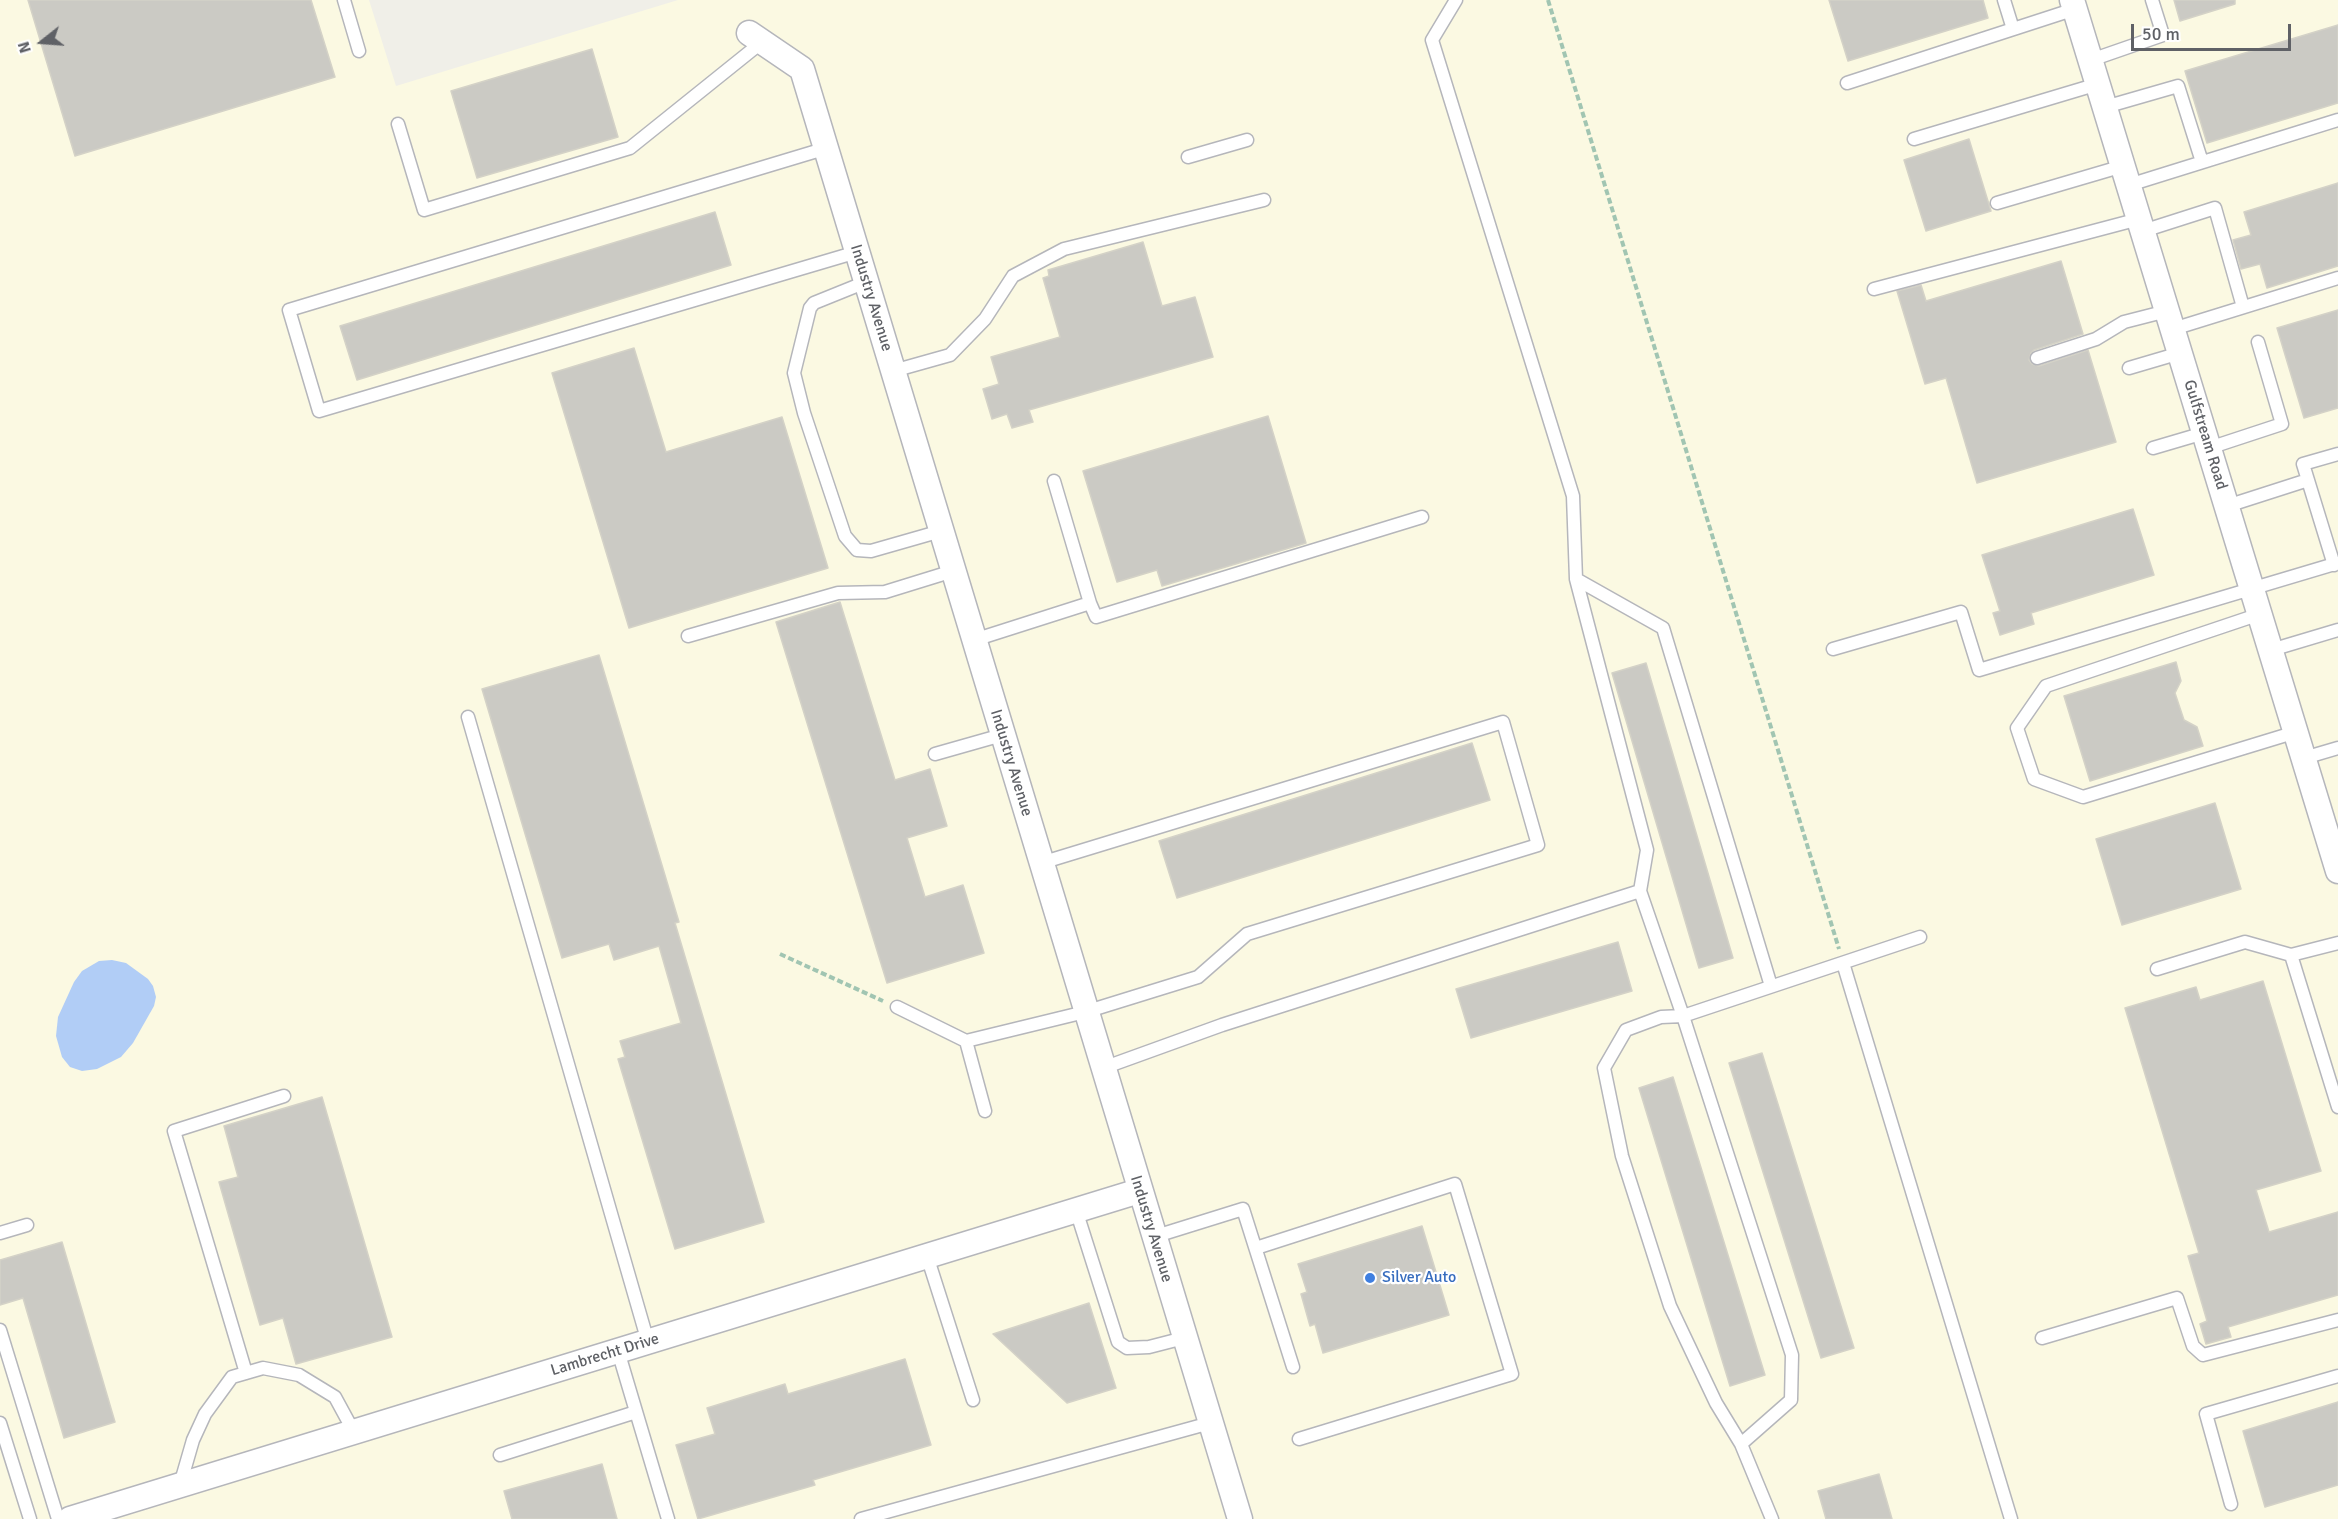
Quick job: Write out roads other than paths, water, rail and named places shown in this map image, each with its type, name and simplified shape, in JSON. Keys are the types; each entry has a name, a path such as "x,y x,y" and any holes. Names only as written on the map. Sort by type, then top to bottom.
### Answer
{"street":[{"name":"Gulfstream Road","path":"2074,4 2338,871"},
{"name":"Industry Avenue","path":"755,37 802,69 1139,1191 1240,1519"},
{"name":"Lambrecht Drive","path":"70,1519 1139,1191"}],"lane":[{"path":"344,0 359,51"},
{"path":"1456,0 1432,40 1573,496 1576,579 1647,850 1640,891 1683,1016 1792,1355 1791,1400 1741,1444"},
{"path":"2004,0 2013,29"},
{"path":"2091,60 2163,35 2152,0"},
{"path":"1847,83 2013,29 2074,4"},
{"path":"398,124 424,210 630,148 755,37"},
{"path":"1914,139 2098,84"},
{"path":"2105,107 2178,86 2202,162"},
{"path":"1997,203 2126,175 2202,162 2338,120"},
{"path":"1188,157 1247,140"},
{"path":"827,148 289,310 319,411 857,252"},
{"path":"893,371 950,355 985,319 1013,276 1064,249 1264,200"},
{"path":"1874,288 2215,208 2243,307"},
{"path":"2037,358 2096,339 2124,322 2170,320 2243,307 2338,278"},
{"path":"866,282 814,303 810,308 794,373 804,413 845,536 856,550 872,551 941,531"},
{"path":"2153,448 2207,440 2282,424 2258,342"},
{"path":"2129,368 2180,352"},
{"path":"1833,649 1961,612 1979,670 2336,564 2303,464 2338,454"},
{"path":"2227,506 2308,480"},
{"path":"1054,481 1096,617 1422,517"},
{"path":"688,636 838,593 885,592 953,571"},
{"path":"1576,579 1663,628 1771,986"},
{"path":"974,640 1090,603"},
{"path":"2260,614 2046,686 2017,728 2034,779 2083,797 2296,732"},
{"path":"2271,650 2338,630"},
{"path":"468,717 648,1342"},
{"path":"897,1007 966,1041 1085,1012 1197,977 1247,934 1538,845 1503,722 1041,863"},
{"path":"935,754 1002,735"},
{"path":"2304,758 2338,748"},
{"path":"1103,1068 1222,1025 1640,891"},
{"path":"1772,1519 1741,1444 1716,1402 1670,1306 1622,1156 1604,1068 1626,1030 1661,1017 1683,1016 1920,937"},
{"path":"2157,969 2245,942 2291,956 2338,943"},
{"path":"2291,956 2338,1107"},
{"path":"1843,963 2011,1519"},
{"path":"966,1041 985,1111"},
{"path":"246,1373 174,1131 284,1096"},
{"path":"1256,1248 1455,1184 1512,1374 1299,1438"},
{"path":"1154,1237 1244,1209 1293,1367"},
{"path":"1076,1210 1118,1342 1127,1348 1149,1347 1184,1338"},
{"path":"0,1233 27,1225"},
{"path":"927,1256 972,1400"},
{"path":"2042,1338 2177,1298 2193,1346 2203,1355 2338,1320"},
{"path":"0,1330 58,1519"},
{"path":"618,1351 668,1519"},
{"path":"180,1485 205,1414 232,1377 263,1368 299,1375 335,1397 354,1432"},
{"path":"2230,1504 2206,1414 2338,1376"},
{"path":"500,1455 636,1412"},
{"path":"0,1423 5,1458 30,1519"},
{"path":"861,1519 1210,1423"}],"water":[{"path":"112,960 126,963 148,979 156,997 154,1006 133,1043 121,1057 97,1069 82,1071 70,1067 62,1057 56,1036 58,1017 74,982 82,971 99,961"}],"place":[{"name":"Silver Auto","path":"1370,1278"}]}
